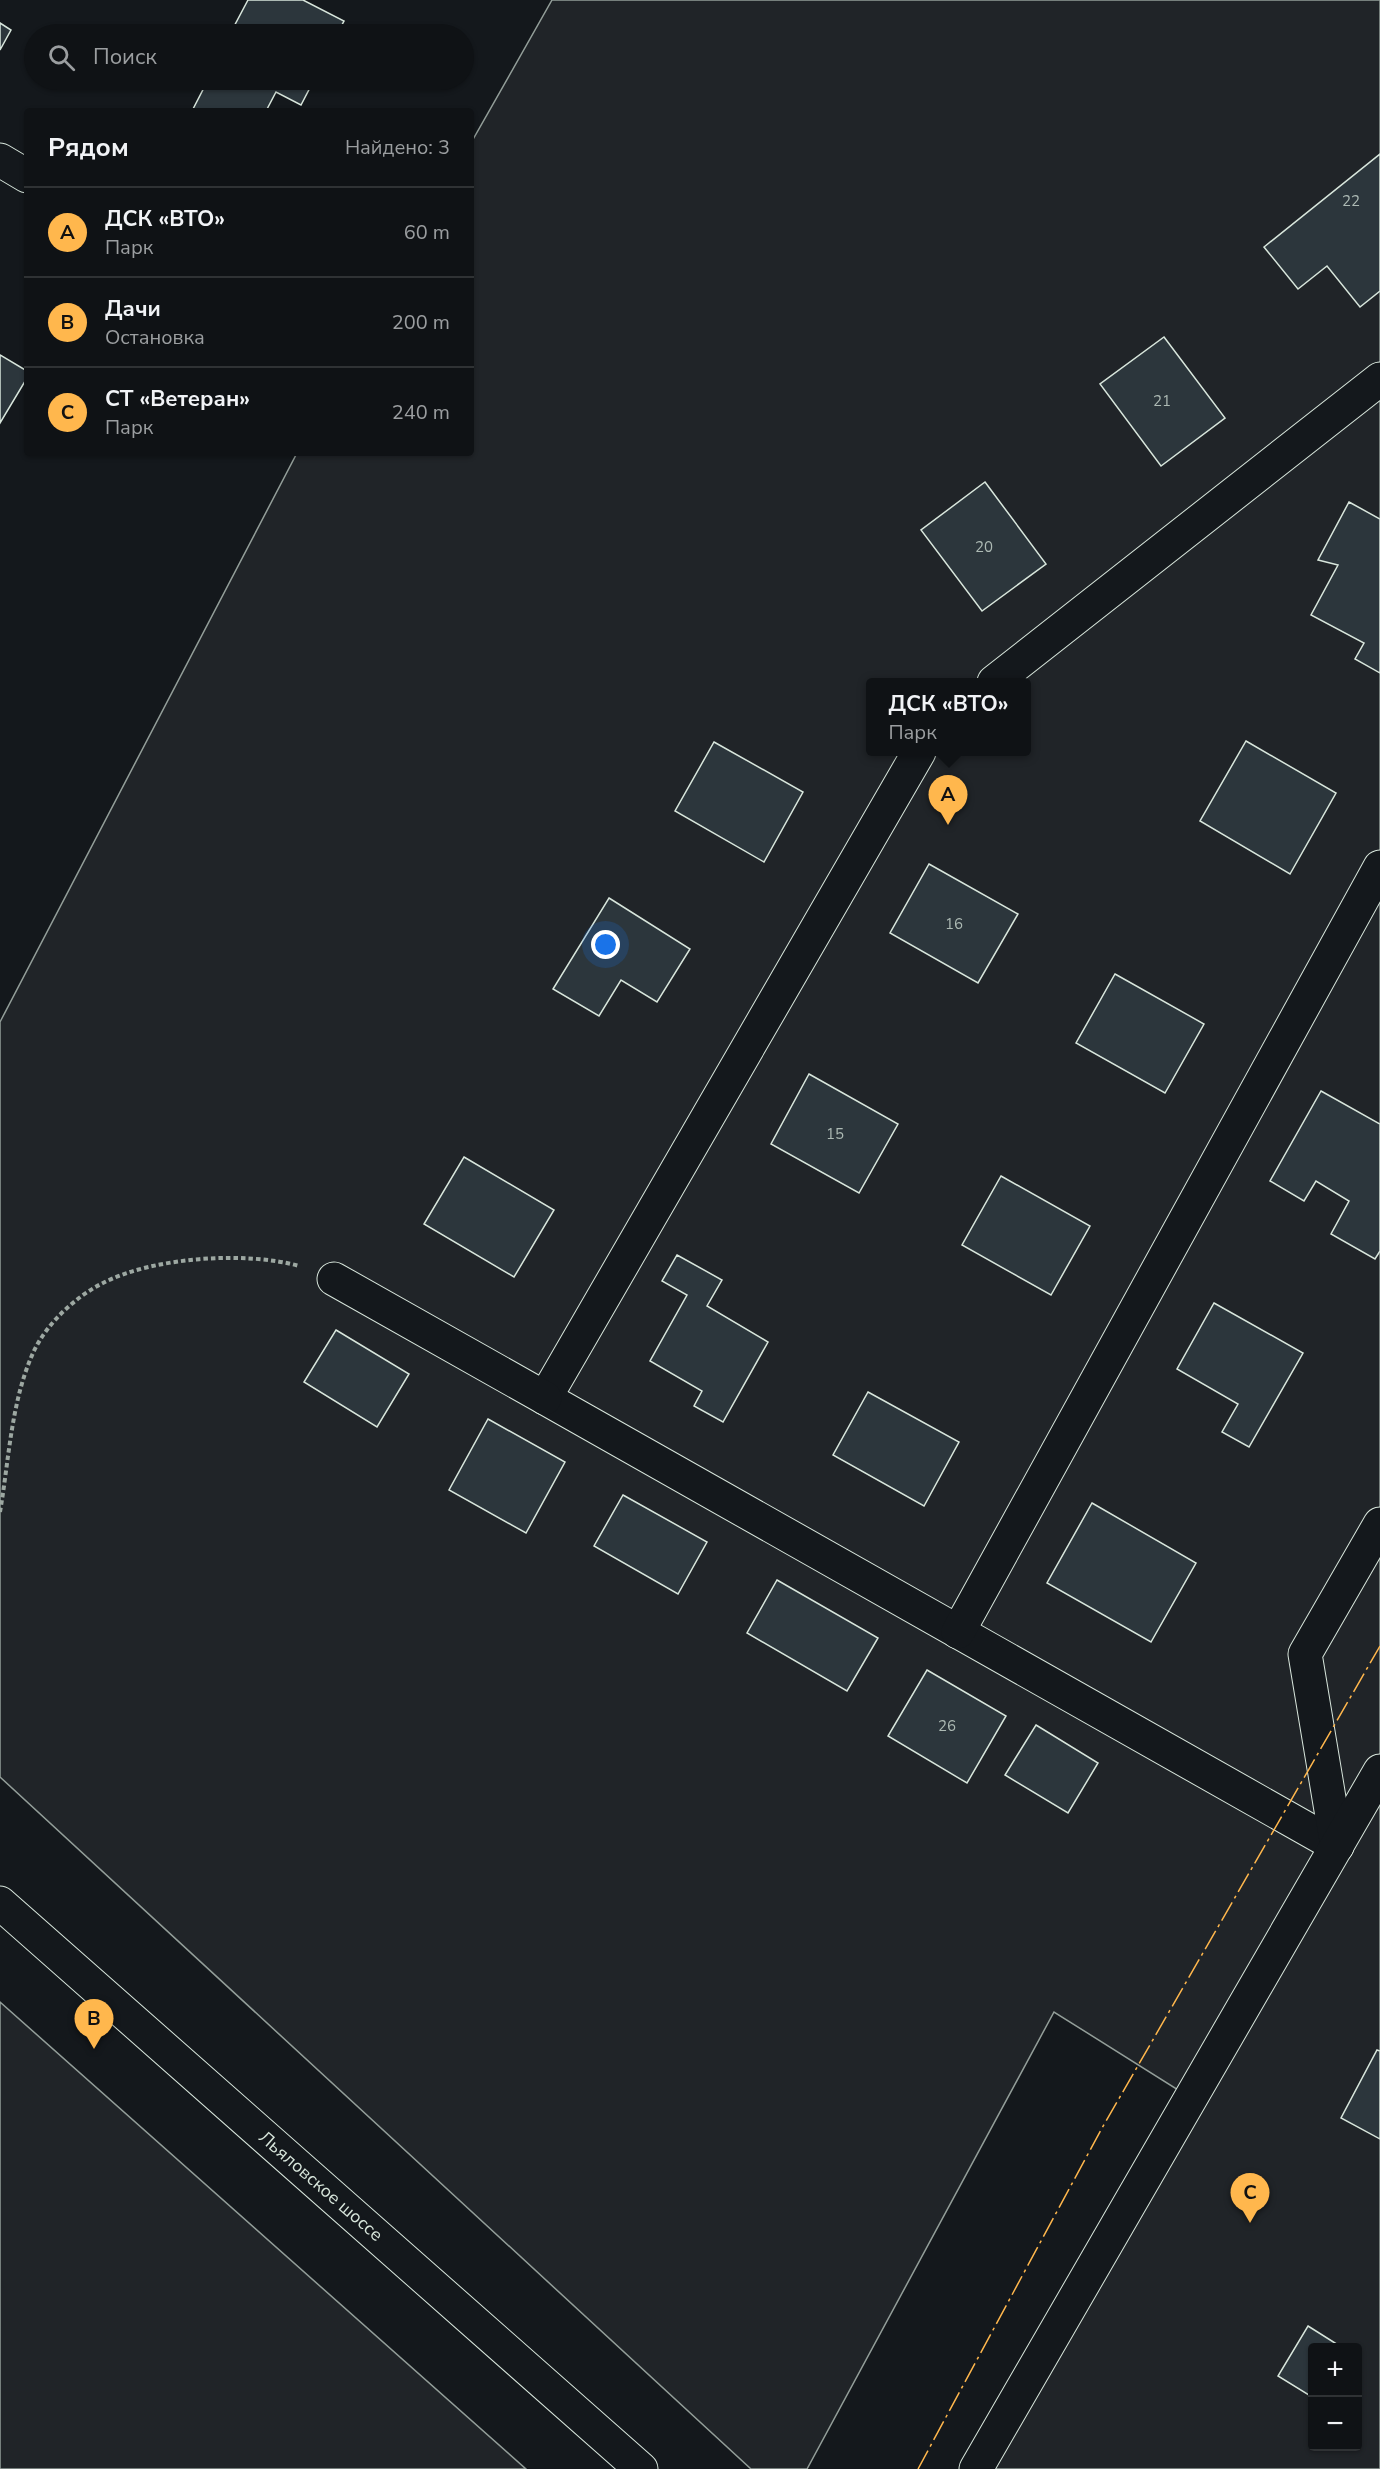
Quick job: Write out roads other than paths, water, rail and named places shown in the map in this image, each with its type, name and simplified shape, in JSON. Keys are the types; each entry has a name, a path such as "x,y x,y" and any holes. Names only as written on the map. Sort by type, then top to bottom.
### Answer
{"street":[{"path":"0,160 24,174"},
{"path":"999,678 1380,379"},
{"path":"545,1398 917,756"},
{"path":"958,1632 1380,867"},
{"path":"334,1279 1337,1846"},
{"path":"1337,1846 1305,1654 1380,1524"},
{"path":"976,2469 1380,1771"},
{"name":"Льяловское шоссе","path":"0,1903 641,2469"}],"place":[{"name":"ДСК «ВТО»","path":"948,825"},
{"name":"Дачи","path":"94,2049"},
{"name":"СТ «Ветеран»","path":"1250,2223"}]}
